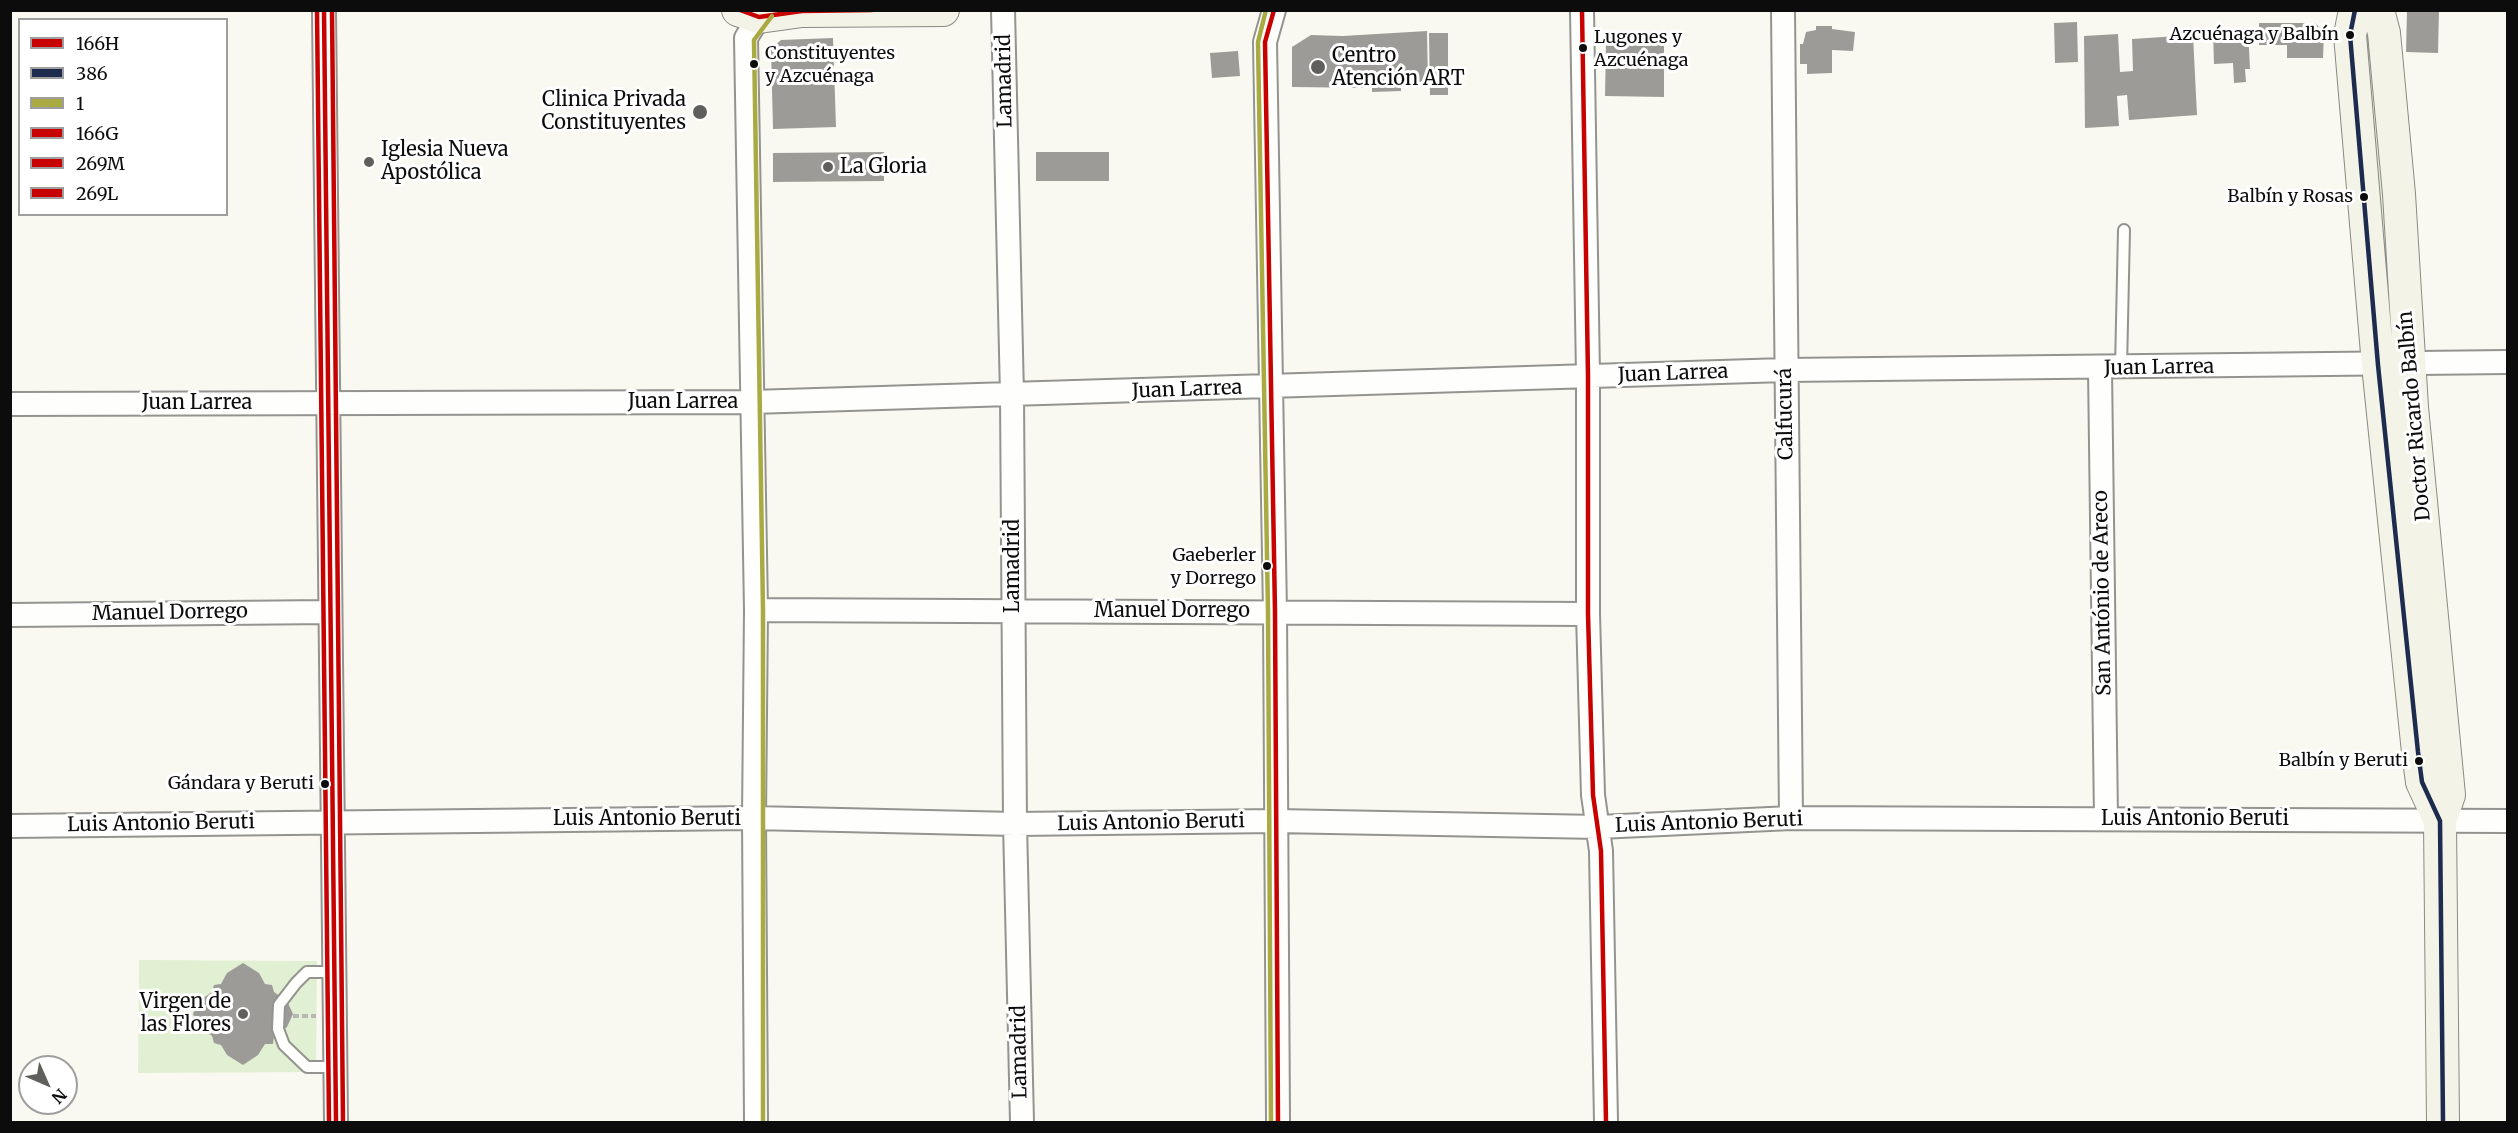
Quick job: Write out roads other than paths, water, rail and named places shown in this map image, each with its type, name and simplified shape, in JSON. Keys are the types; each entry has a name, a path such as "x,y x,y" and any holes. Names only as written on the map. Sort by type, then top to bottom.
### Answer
{"main road":[{"path":"755,13 943,10"},
{"name":"Doctor Ricardo Balbín","path":"2355,10 2350,35 2378,365 2419,762 2422,782 2440,821"},
{"name":"Doctor Ricardo Balbín","path":"2378,10 2384,33 2399,194 2410,365 2449,795 2440,821 2443,1122"}],"street":[{"path":"324,10 336,1122"},
{"name":"Lamadrid","path":"1003,10 1012,395 1015,824 1022,1122"},
{"path":"1274,10 1265,42 1275,612 1278,1122"},
{"path":"1582,10 1588,376 1588,614 1593,795 1599,827 1606,1122"},
{"name":"Calfucurá","path":"1784,10 1785,370 1791,818"},
{"path":"755,13 746,38 756,610 754,818 756,1122"},
{"name":"Juan Larrea","path":"10,404 752,402 1785,370 2111,369 2508,362"},
{"name":"San António de Areco","path":"2106,818 2111,369"},
{"name":"Manuel Dorrego","path":"756,610 1588,614"},
{"name":"Manuel Dorrego","path":"10,615 329,612"},
{"name":"Luis Antonio Beruti","path":"10,826 754,818 1015,824 1276,821 1599,827 1791,818 2508,821"}],"lane":[{"path":"2111,369 2124,230"},
{"path":"334,972 307,972 286,994 279,1005 277,1016 279,1037 300,1061 307,1067 335,1067"}],"place":[{"name":"Azcuénaga y Balbín","path":"2350,35"},
{"name":"Lugones y Azcuénaga","path":"1583,48"},
{"name":"Constituyentes y Azcuénaga","path":"754,64"},
{"name":"Centro Atención ART","path":"1318,67"},
{"name":"Clinica Privada Constituyentes","path":"700,112"},
{"name":"Iglesia Nueva Apostólica","path":"369,162"},
{"name":"La Gloria","path":"828,167"},
{"name":"Balbín y Rosas","path":"2364,197"},
{"name":"Gaeberler y Dorrego","path":"1267,566"},
{"name":"Balbín y Beruti","path":"2419,761"},
{"name":"Gándara y Beruti","path":"325,784"},
{"name":"Virgen de las Flores","path":"243,1014"}]}
